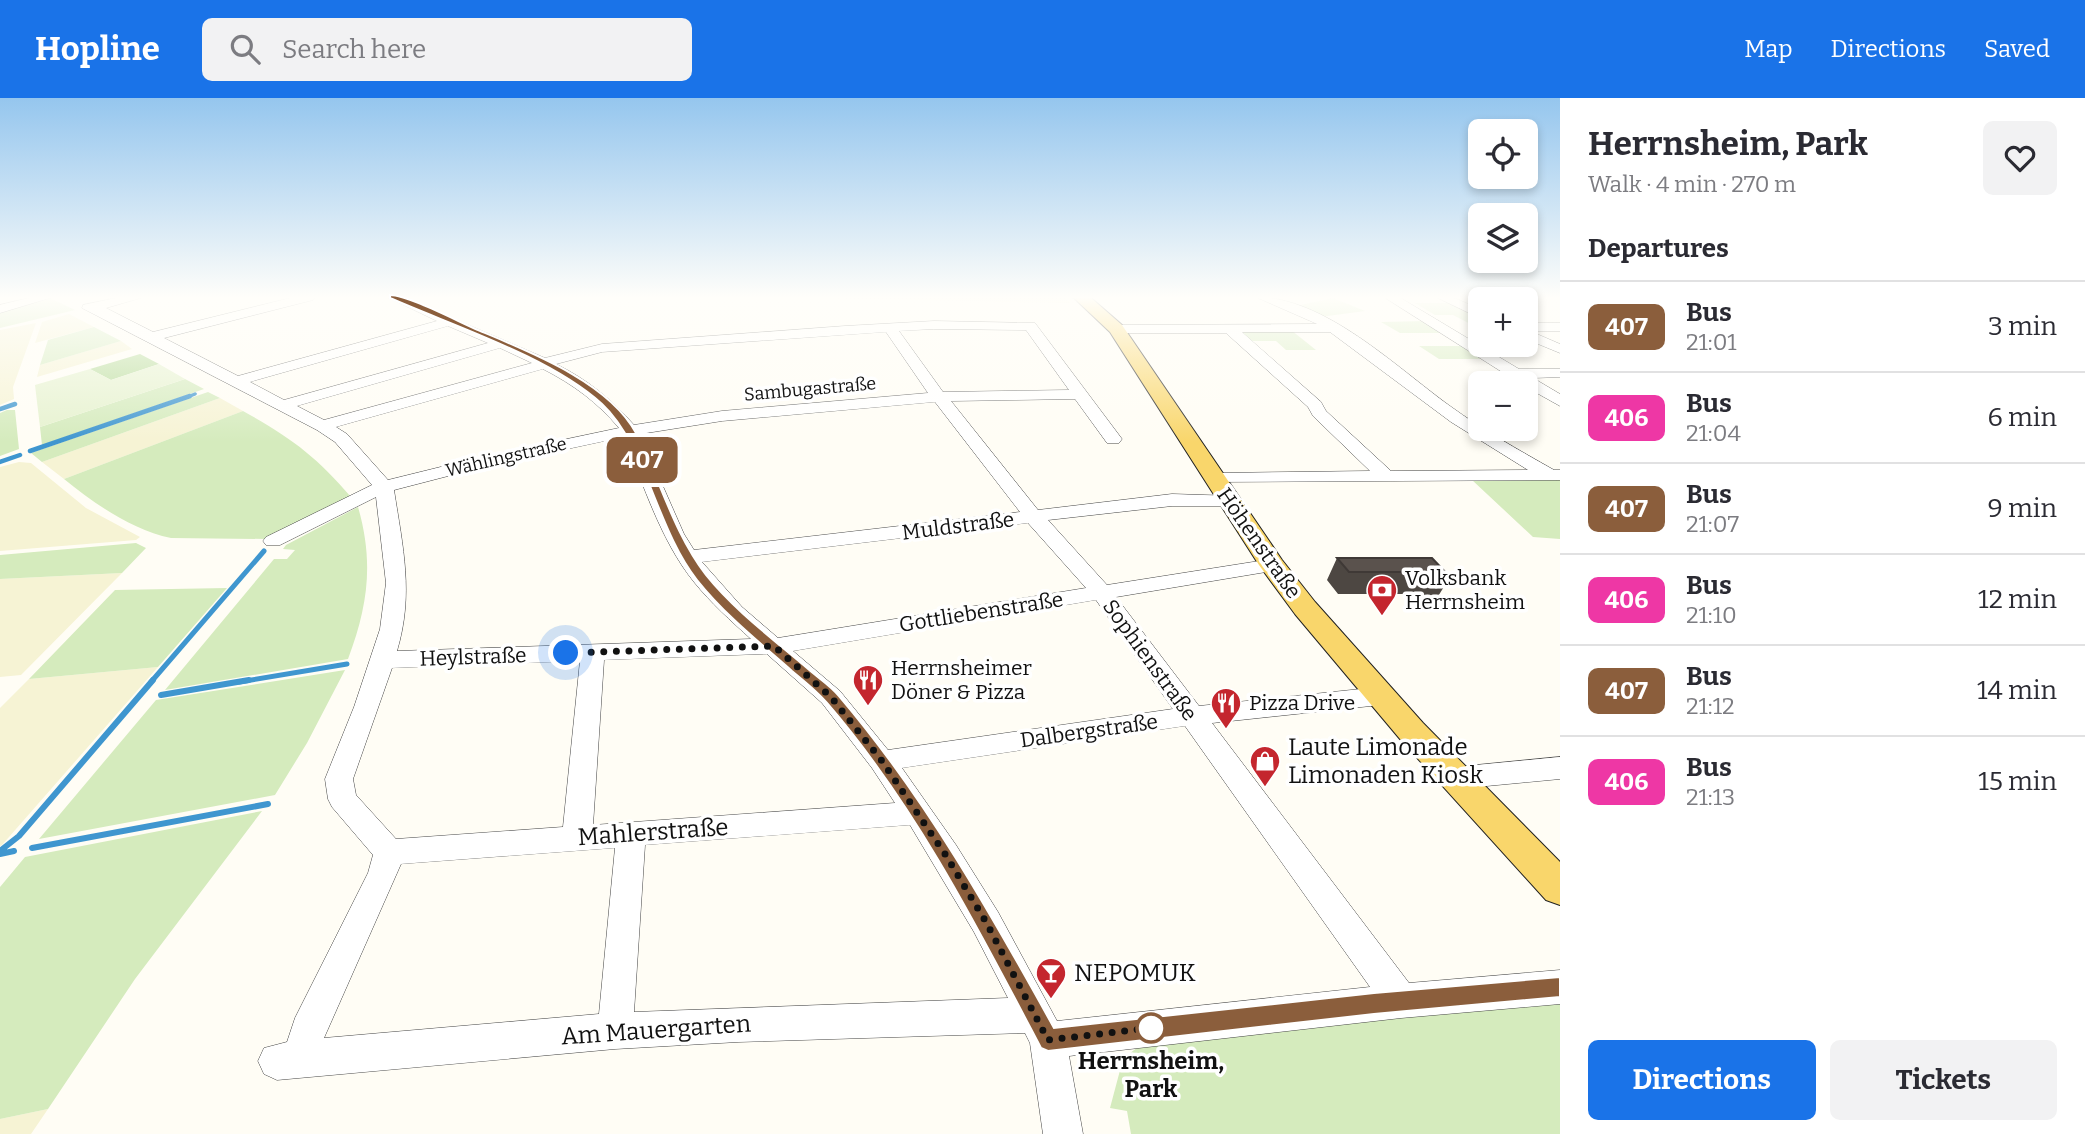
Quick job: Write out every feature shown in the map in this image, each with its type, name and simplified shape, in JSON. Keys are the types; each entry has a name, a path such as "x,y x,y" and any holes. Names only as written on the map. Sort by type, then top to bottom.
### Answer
{"main road":[{"name":"Höhenstraße","path":"1127,345 1272,565 1356,671 1560,888"}],"street":[{"path":"166,345 323,426 341,438 384,487 397,583 392,629 339,779 339,789 342,799 389,852"},
{"path":"236,381 363,345"},
{"path":"284,405 342,384 356,383 493,345"},
{"path":"507,345 545,364 598,396 630,430 660,503 688,557 713,592 831,697 882,761 986,922 1042,1027 1063,1134"},
{"path":"323,426 365,412 597,349 645,345"},
{"name":"Sophienstraße","path":"902,345 1032,516 1102,593 1402,1001"},
{"path":"1044,345 1113,439"},
{"path":"1248,345 1315,405 1319,413 1387,477"},
{"path":"1362,345 1446,410 1555,475"},
{"path":"1492,357 1512,371"},
{"path":"1538,373 1560,373"},
{"path":"1538,387 1560,401"},
{"name":"Sambugastraße","path":"630,430 722,416 939,397 1078,394"},
{"name":"Wählingstraße","path":"272,541 352,500 384,487 630,430"},
{"path":"1214,478 1555,475"},
{"name":"Muldstraße","path":"688,557 1172,500 1228,500"},
{"name":"Gottliebenstraße","path":"774,646 1272,565"},
{"name":"Heylstraße","path":"382,660 774,646"},
{"path":"577,838 593,652"},
{"name":"Dalbergstraße","path":"882,761 1191,716 1380,696"},
{"path":"1454,778 1560,768"},
{"name":"Mahlerstraße","path":"389,852 918,813"},
{"path":"615,1031 631,834"},
{"name":"Am Mauergarten","path":"389,852 383,874 308,1031 288,1060 615,1031 738,1024 1042,1027 1402,1001"},
{"path":"1402,1001 1560,987"}],"shaded area":[{"path":"0,345 28,345 13,387 14,399 0,405"},
{"path":"106,345 127,345 132,349 37,377 40,365"},
{"path":"220,398 243,411 64,479 42,462"},
{"path":"19,462 31,463 86,508 140,537 136,540 0,551 0,467"},
{"path":"122,573 21,675 0,677 0,579"},
{"path":"158,667 0,846 0,708 29,679"},
{"path":"48,1109 31,1134 0,1134 0,1119"}],"green space":[{"path":"46,345 106,345 40,365"},
{"path":"1281,345 1310,345 1316,350 1286,350"},
{"path":"1419,346 1464,346 1468,348 1468,357 1486,359 1439,359"},
{"path":"140,354 159,364 111,380 90,369"},
{"path":"159,364 185,379 40,427 35,385 90,369 111,380"},
{"path":"185,379 204,389 42,445 40,427"},
{"path":"208,392 220,398 42,462 31,453"},
{"path":"15,410 19,449 0,456 0,413"},
{"path":"243,411 302,448 351,497 267,539 171,538 142,529 114,515 64,479"},
{"path":"1560,479 1560,539 1533,537 1472,480"},
{"path":"358,507 366,546 366,584 360,621 348,659 165,690 274,559 287,559 295,550 283,549 286,545"},
{"path":"136,543 146,548 122,573 0,579 0,555"},
{"path":"227,588 158,667 29,679 115,590"},
{"path":"345,670 307,743 275,795 39,839 156,700"},
{"path":"262,811 135,979 48,1109 0,1119 0,887 25,857"},
{"path":"1560,1003 1560,1134 1131,1134 1127,1111 1110,1108 1123,1059 1145,1041"}],"building":[{"path":"1337,558 1432,558 1450,577 1430,577 1426,572 1349,572"}],"waterway":[{"path":"190,396 195,394"},
{"path":"30,451 190,396"},
{"path":"185,398 190,396"},
{"path":"0,409 15,404"},
{"path":"0,462 20,455"},
{"path":"151,682 264,551"},
{"path":"239,682 347,664"},
{"path":"0,851 19,836 153,680"},
{"path":"161,695 249,680"},
{"path":"32,848 268,804"},
{"path":"0,854 14,851"}],"bus line":[{"name":"407","path":"506,345 574,379 606,403 630,430 674,534 701,577 734,612 831,697 882,761 945,854 986,922 1048,1040 1179,1024 1560,987"}],"place":[{"name":"Volksbank Herrnsheim","path":"1382,617"},
{"name":"Herrnsheimer Döner & Pizza","path":"868,707"},
{"name":"Pizza Drive","path":"1226,730"},
{"name":"Laute Limonade Limonaden Kiosk","path":"1265,788"},
{"name":"NEPOMUK","path":"1051,1000"},
{"name":"Herrnsheim, Park","path":"1151,1028"}],"route":[{"path":"566,653 774,646 831,697 882,761 945,854 986,922 1048,1040 1151,1028"}]}
